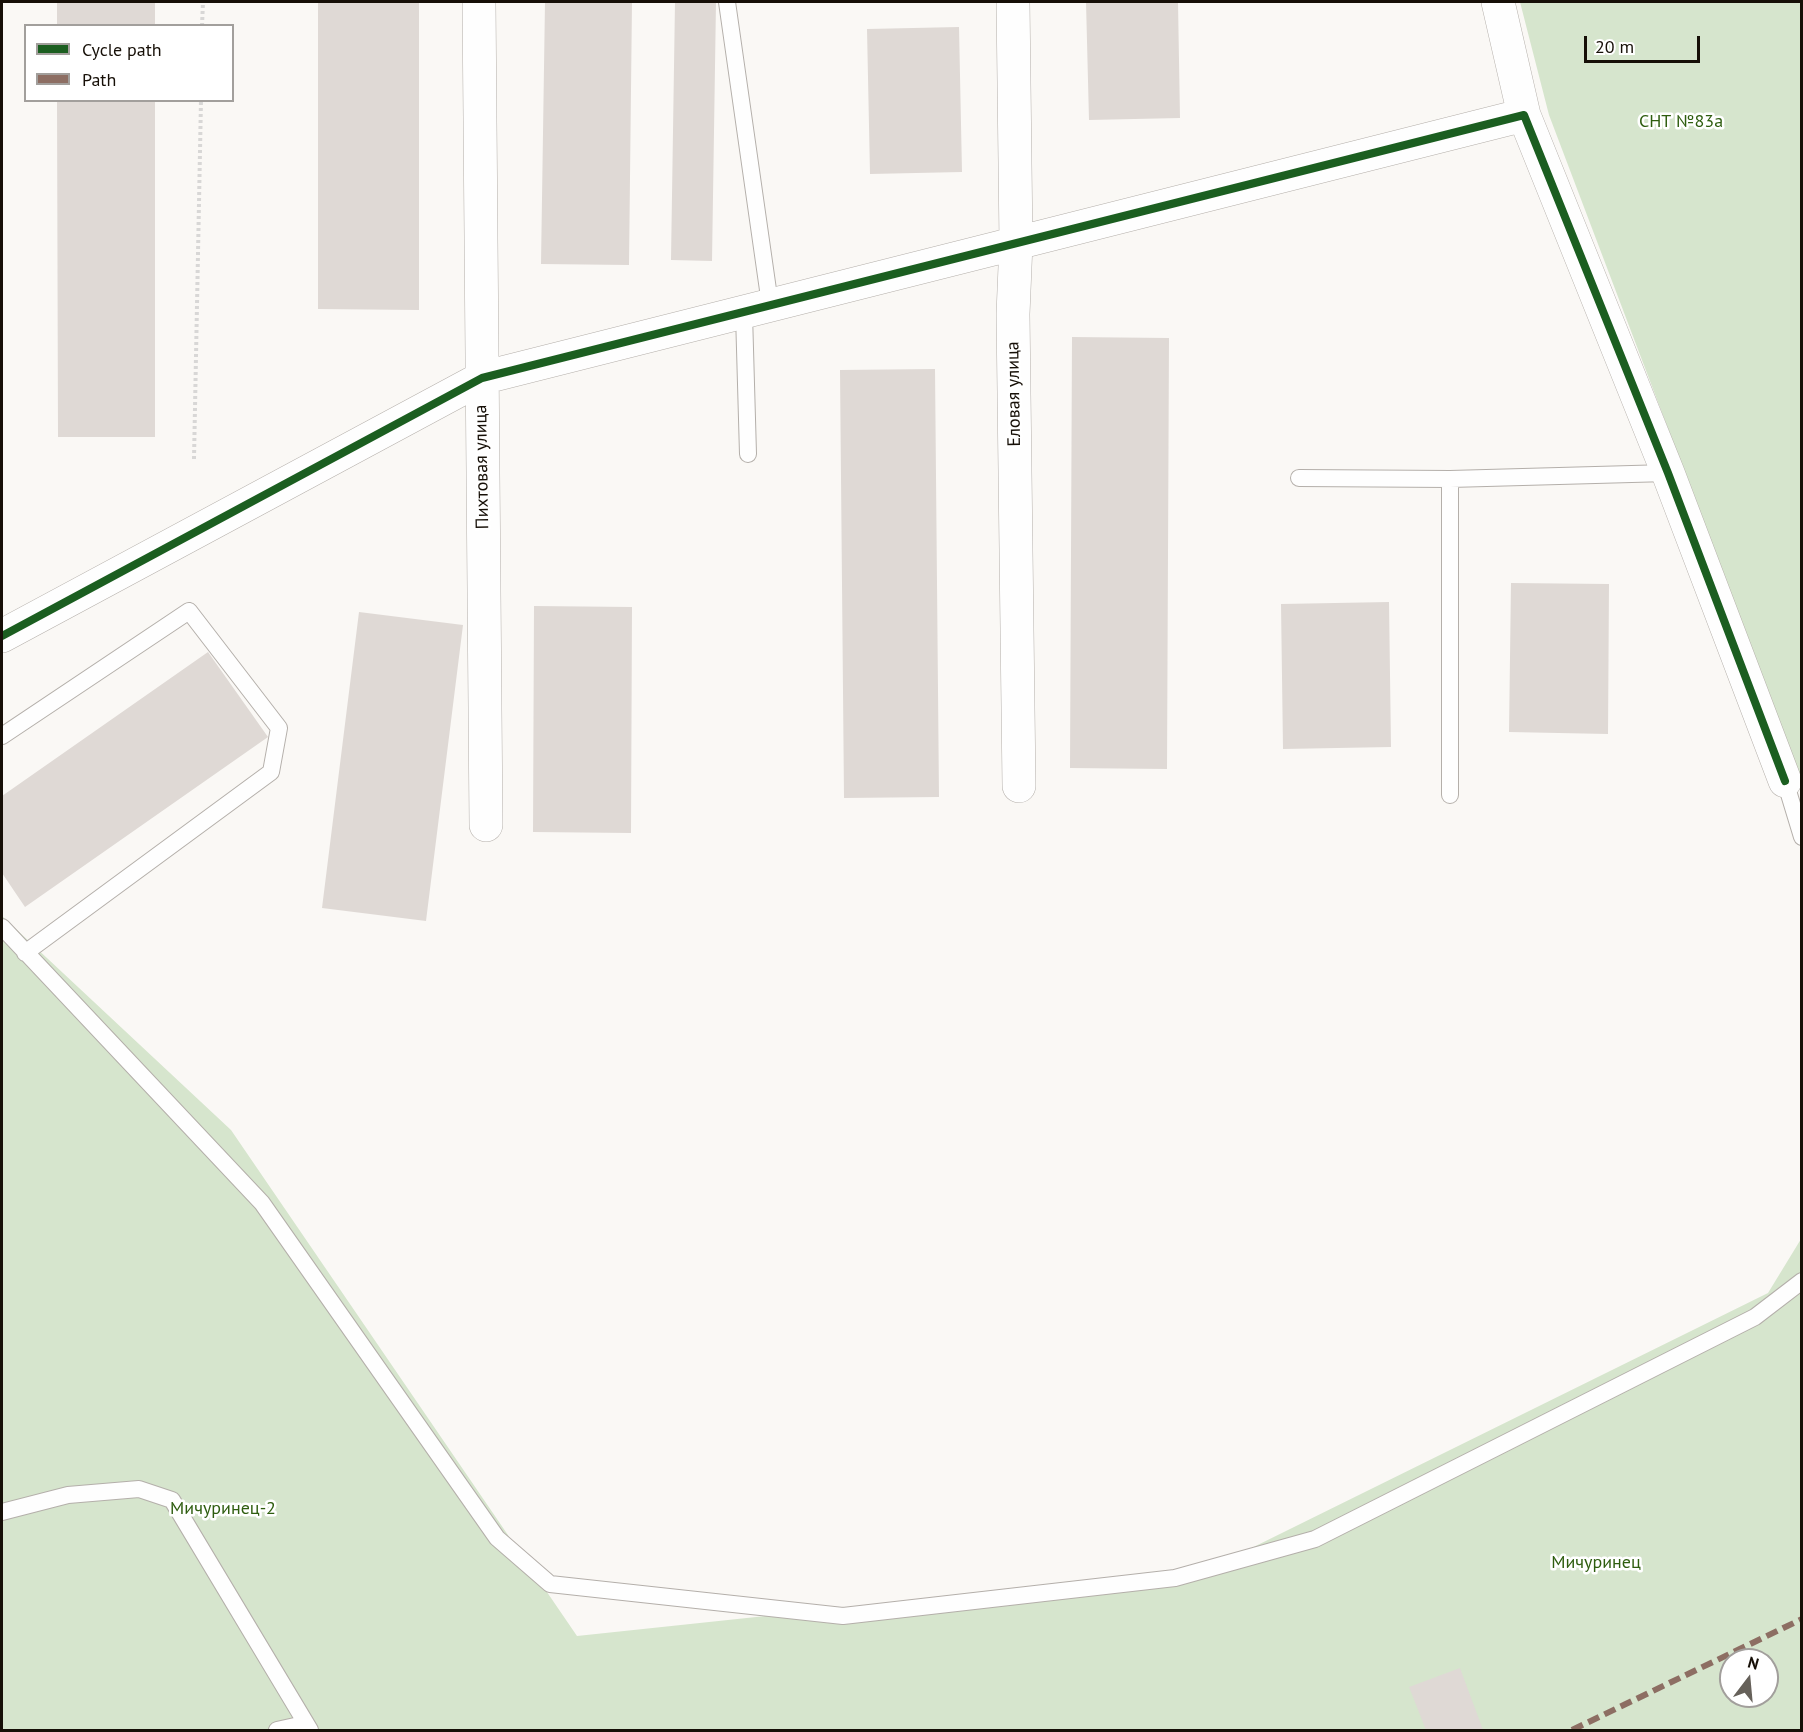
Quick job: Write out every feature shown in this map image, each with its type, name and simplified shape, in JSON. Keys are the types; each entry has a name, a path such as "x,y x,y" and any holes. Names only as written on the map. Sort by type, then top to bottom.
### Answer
{"street":[{"name":"Пихтовая улица","path":"479,2 486,825"},
{"name":"Еловая улица","path":"1013,2 1016,243 1013,314 1020,786"},
{"path":"1498,2 1524,116 1668,473 1785,781"},
{"path":"2,636 482,378 1524,116"}],"lane":[{"path":"727,2 757,309 748,454"},
{"path":"1299,478 1450,479 1668,473"},
{"path":"1450,479 1450,795"},
{"path":"2,736 189,611 279,728 271,772 25,952"},
{"path":"1785,781 1802,837"},
{"path":"2,927 262,1203 497,1538 550,1584 843,1616 1175,1578 1315,1539 1755,1317 1802,1281"},
{"path":"2,1512 68,1495 139,1489 172,1500 307,1727 277,1731"}],"path":[{"path":"202,24 203,2"},
{"path":"194,459 201,102"}],"green space":[{"name":"СНТ №83а","path":"1520,2 1801,2 1801,779 1549,115"},
{"path":"2,916 231,1130 577,1636 1209,1569 1768,1293 1801,1239 1801,1730 2,1730"}],"building":[{"path":"57,2 155,2 155,24 57,24"},
{"path":"318,2 419,2 419,310 318,309"},
{"path":"545,2 632,2 629,265 541,264"},
{"path":"675,2 716,2 712,261 671,260"},
{"path":"1086,2 1178,2 1180,118 1089,120"},
{"path":"959,27 962,172 870,174 867,29"},
{"path":"57,102 155,102 155,437 58,437"},
{"path":"1072,337 1169,338 1167,769 1070,768"},
{"path":"935,369 939,797 844,798 840,370"},
{"path":"1511,583 1609,584 1608,734 1509,732"},
{"path":"1389,602 1391,747 1283,749 1281,604"},
{"path":"534,606 632,607 631,833 533,832"},
{"path":"359,612 463,625 426,921 322,908"},
{"path":"208,652 268,737 25,907 2,873 2,796"},
{"path":"1460,1668 1483,1730 1426,1730 1409,1687"}],"marked path":[{"path":"1572,1730 1802,1619"}],"cycle path":[{"path":"2,636 482,378 1524,115 1668,473 1785,781"}],"park label":[{"name":"Мичуринец-2","path":"223,1509"},
{"name":"Мичуринец","path":"1596,1563"}]}
